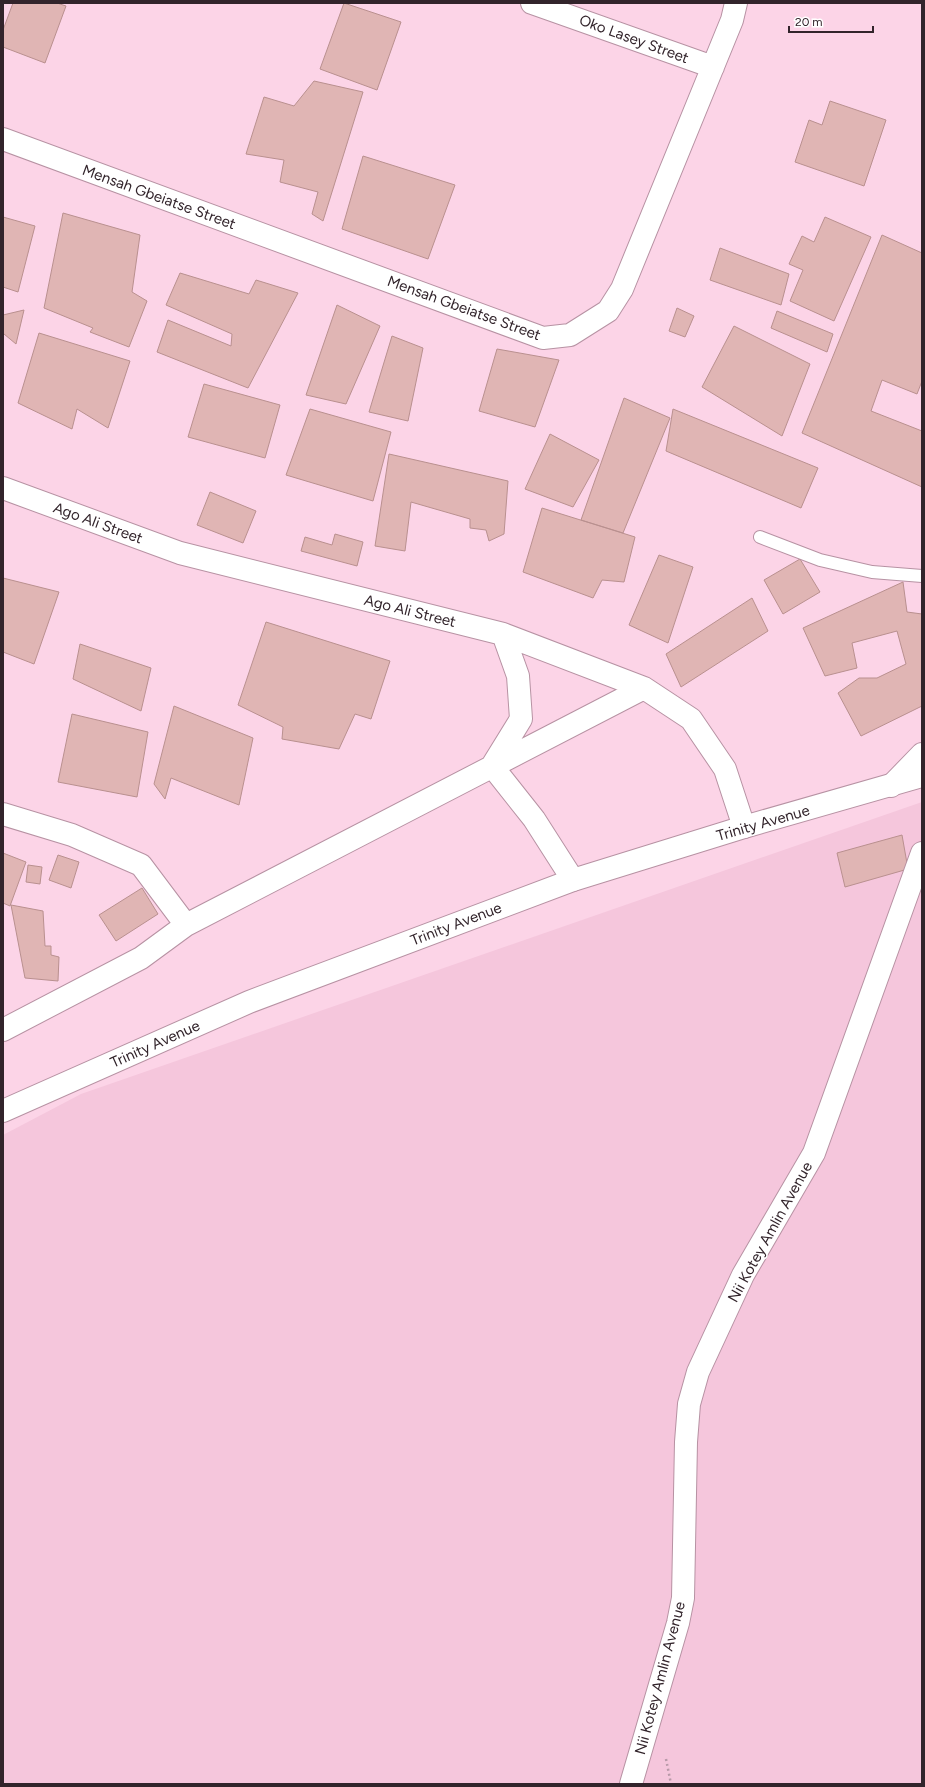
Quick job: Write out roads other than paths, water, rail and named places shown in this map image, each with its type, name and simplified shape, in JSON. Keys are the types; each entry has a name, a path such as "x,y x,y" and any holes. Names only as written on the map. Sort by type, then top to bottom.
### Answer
{"street":[{"name":"Oko Lasey Street","path":"532,3 713,67"},
{"name":"Mensah Gbeiatse Street","path":"3,139 543,338 570,335 608,311 622,289 732,20 736,3"},
{"name":"Ago Ali Street","path":"3,488 180,553 503,634 644,688 691,719 725,769 744,828"},
{"path":"492,766 521,719 518,676 503,634"},
{"path":"3,1030 141,958 186,925 644,688"},
{"path":"891,786 922,754"},
{"path":"492,766 534,819 573,880"},
{"name":"Trinity Avenue","path":"3,1111 249,1002 573,880 922,776"},
{"path":"3,814 72,835 141,865 186,925"},
{"name":"Nii Kotey Amlin Avenue","path":"631,1784 678,1623 683,1598 686,1442 689,1404 698,1372 743,1276 814,1153 922,853"}],"lane":[{"path":"760,537 820,560 872,572 922,576"}]}
